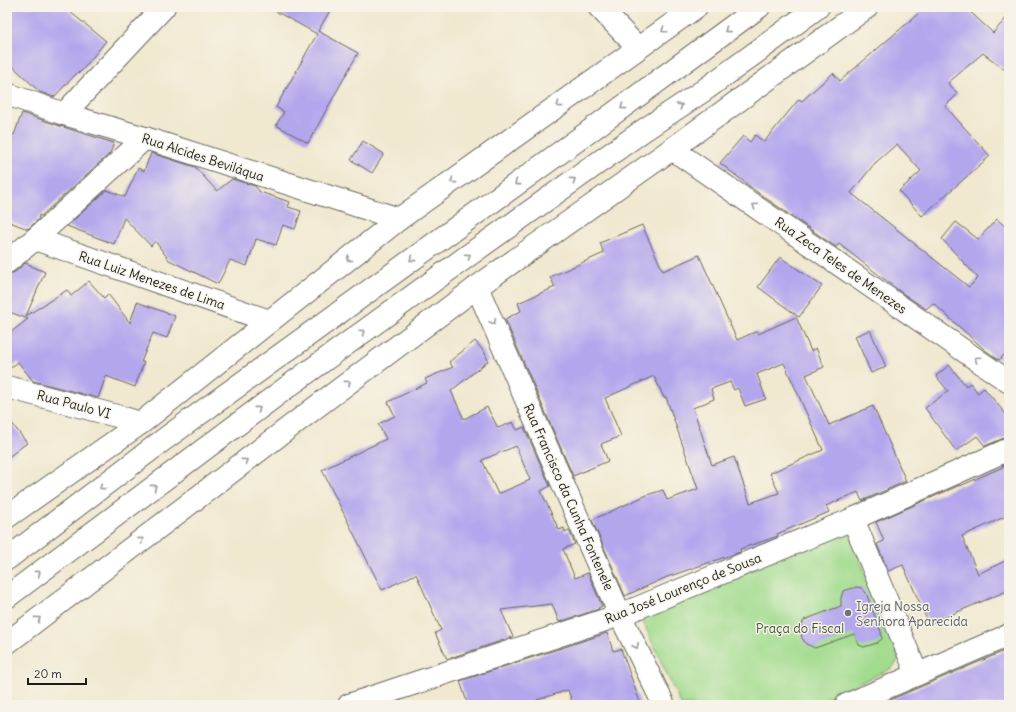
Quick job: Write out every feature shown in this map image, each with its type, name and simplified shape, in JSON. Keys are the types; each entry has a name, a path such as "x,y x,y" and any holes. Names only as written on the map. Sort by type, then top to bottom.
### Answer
{"main road":[{"path":"64,114 164,7"},
{"path":"599,7 638,48"},
{"path":"7,517 140,423 399,219 696,7"},
{"path":"7,559 166,438 759,7"},
{"path":"7,597 286,388 475,250 644,130 703,91 818,7"},
{"path":"7,643 320,404 477,287 672,149 867,7"},
{"name":"Rua Alcides Beviláqua","path":"11,101 64,114 145,138 399,219"},
{"path":"7,262 35,239 145,138"},
{"name":"Rua Zeca Teles de Menezes","path":"672,149 1009,382"},
{"name":"Rua Luiz Menezes de Lima","path":"35,239 269,321"},
{"name":"Rua Francisco da Cunha Fontenele","path":"477,287 620,615 664,705"},
{"name":"Rua Paulo VI","path":"7,387 140,423"},
{"name":"Rua José Lourenço de Sousa","path":"348,705 620,615 852,519 1009,449"},
{"path":"852,519 917,674"},
{"path":"846,705 1009,635"}],"green space":[{"name":"Praça do Fiscal","path":"848,529 899,659 892,668 809,705 681,705 643,622 647,614"}],"building":[{"path":"7,7 64,7 106,41 84,68 79,73 78,72 54,97 40,92 7,61"},
{"path":"268,7 332,7 318,31 358,53 308,143 276,125 284,112 276,107 317,34"},
{"path":"926,7 965,7 993,33 1009,15 1009,73 983,53 948,83 958,94 945,106 990,156 922,216 899,191 921,171 897,144 875,163 851,193 969,287 978,278 942,239 956,222 978,239 997,219 1009,230 1009,350 999,360 985,350 933,303 926,309 902,293 839,244 836,247 757,192 720,163 743,136 750,142 755,135 764,142 799,99 802,101 833,73 840,81"},
{"path":"22,113 114,143 110,153 41,216 39,215 38,220 28,229 7,221 7,133 14,135"},
{"path":"363,141 384,154 372,173 351,160"},
{"path":"151,153 195,167 217,191 232,179 255,186 260,192 290,202 288,207 301,211 295,229 283,225 276,245 256,239 247,266 230,260 218,284 169,260 155,241 151,246 124,218 114,244 67,226 107,190 125,197 138,168 144,171"},
{"path":"642,225 663,271 699,255 737,340 757,331 758,334 796,317 811,351 816,348 824,367 806,375 829,425 873,406 906,481 862,501 858,492 826,506 829,512 777,534 778,536 740,549 741,552 667,577 625,596 592,520 647,495 663,490 667,500 698,489 666,397 664,398 654,376 605,398 621,436 601,444 608,461 573,476 505,319 521,311 518,303 555,287 550,277 604,253 600,243","holes":["784,363 823,450 770,473 779,493 750,503 734,457 712,465 693,408 714,399 711,389 730,382 734,390 738,388 745,406 766,399 757,374"]},
{"path":"780,257 822,286 799,317 758,287"},
{"path":"25,263 45,272 26,316 67,290 71,296 89,281 104,298 108,294 130,323 137,302 175,316 167,338 153,333 141,362 144,362 135,387 106,376 98,398 33,381 18,362 7,371 7,335 28,319 7,311 7,274 15,272"},
{"path":"870,330 886,367 871,373 855,336"},
{"path":"475,341 485,353 488,361 451,391 464,419 487,407 498,428 513,422 517,430 524,427 550,486 541,491 559,530 564,528 565,532 569,530 575,544 563,549 575,578 588,573 602,606 598,608 599,609 559,622 552,604 501,610 513,637 447,659 435,633 441,630 416,574 382,590 322,470 386,439 378,424 395,416 388,402 427,383 425,379 453,367 449,362","holes":["516,446 530,480 498,494 482,460"]},
{"path":"949,365 966,386 970,383 978,393 984,388 1009,418 1009,437 985,446 977,436 956,451 925,408 948,391 936,376"},
{"path":"7,417 27,443 7,458"},
{"path":"1009,463 1009,515 962,536 978,574 1009,559 1009,590 929,624 903,565 888,571 877,544 884,541 876,522 1003,467 1002,466"},
{"name":"Igreja Nossa Senhora Aparecida","path":"857,587 862,588 866,593 881,632 882,639 877,643 864,647 859,645 854,634 815,648 806,644 802,638 800,629 804,620 841,606 843,591"},
{"path":"607,633 613,651 621,649 641,705 573,705 568,690 537,700 539,705 468,705 460,681"},
{"path":"1009,649 1009,705 878,705"}],"place":[{"name":"Igreja Nossa Senhora Aparecida","path":"848,613"}]}
